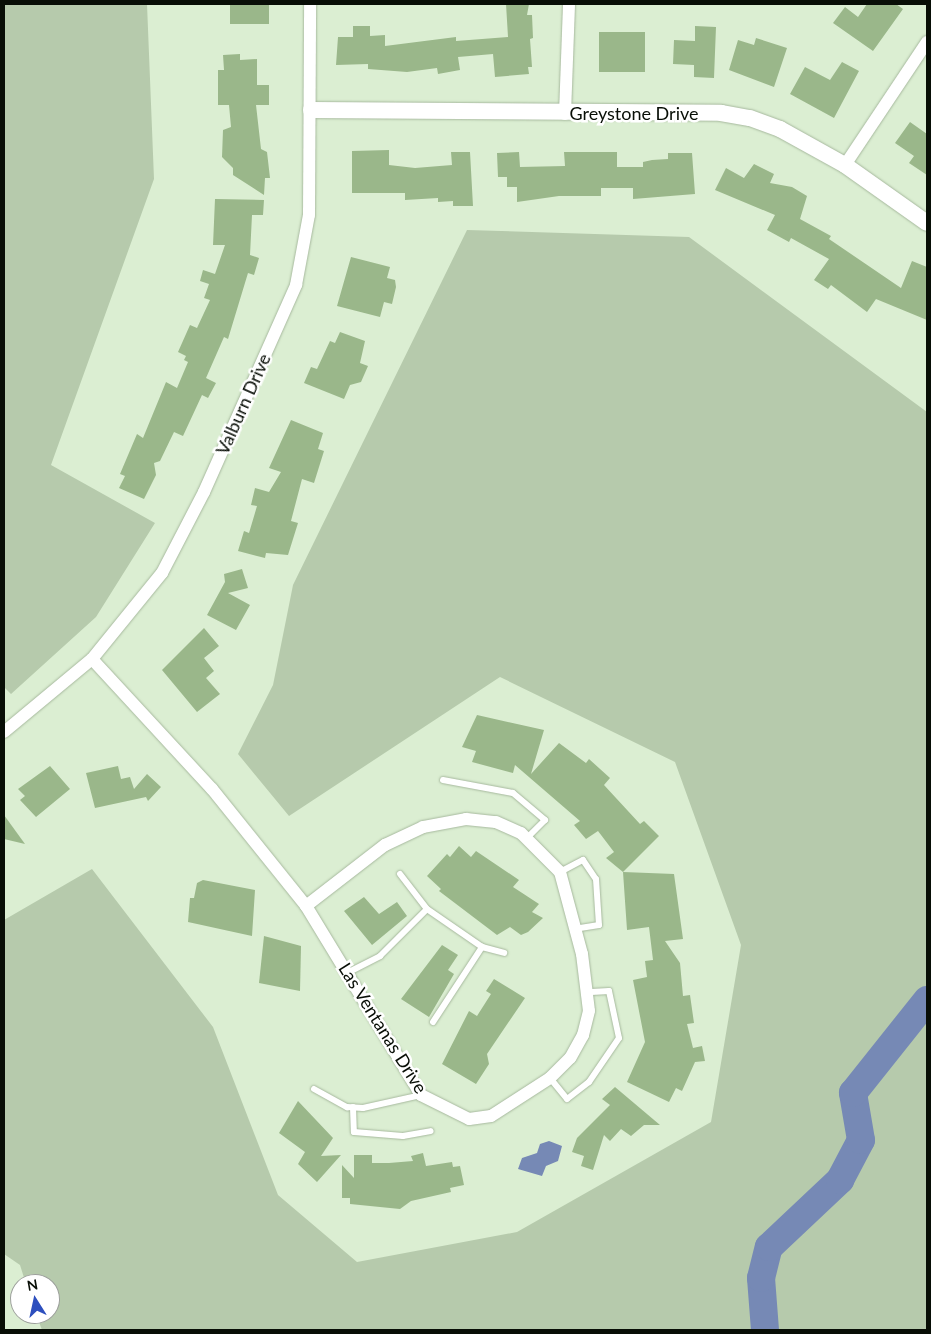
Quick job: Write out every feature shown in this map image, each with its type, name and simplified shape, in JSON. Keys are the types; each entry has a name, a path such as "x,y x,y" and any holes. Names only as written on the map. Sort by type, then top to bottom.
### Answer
{"street":[{"name":"Valburn Drive","path":"4,732 92,659 162,573 204,492 296,285 309,215 311,110 310,4"},
{"path":"565,114 569,4"},
{"path":"845,165 927,42"},
{"name":"Greystone Drive","path":"311,110 565,114 721,113 750,118 780,129 845,165 927,224"},
{"name":"Las Ventanas Drive","path":"92,659 212,789 306,906 349,972 421,1096 469,1119 491,1116 550,1078 570,1058 583,1035 589,1011 587,992 575,929 560,872 528,838 496,822 466,820 424,827 385,845 306,906"}],"lane":[{"path":"443,780 514,793 544,820 528,838"},
{"path":"560,872 583,860 596,879 599,925 575,929"},
{"path":"400,874 427,909 482,947 504,953"},
{"path":"349,972 380,956 427,909"},
{"path":"433,1022 482,947"},
{"path":"550,1078 567,1099 589,1082 619,1038 609,991 587,992"},
{"path":"314,1089 353,1107 421,1096"},
{"path":"353,1107 354,1132 404,1136 430,1131"}],"green space":[{"path":"4,4 147,4 154,179 51,465 155,523 96,617 11,694 4,687"},
{"path":"467,230 689,237 927,412 927,1330 42,1330 40,1324 60,1324 60,1274 23,1274 20,1265 4,1254 4,920 92,869 213,1027 278,1195 357,1262 517,1232 711,1122 741,945 675,762 500,677 289,816 238,754 273,685 293,585"}],"water":[{"path":"549,1141 562,1146 558,1161 546,1166 542,1176 518,1169 522,1158 537,1153 540,1144"}],"building":[{"path":"230,4 269,4 269,24 230,24"},
{"path":"506,4 529,4 527,15 532,15 533,38 530,39 532,67 528,67 529,74 495,77 493,54 458,57 460,70 438,74 437,68 407,72 368,69 368,64 336,65 338,37 353,37 353,26 370,26 370,36 385,35 385,46 456,37 456,41 508,37"},
{"path":"867,4 896,4 903,9 873,51 833,23 845,7 858,17"},
{"path":"695,26 716,27 714,78 694,77 694,65 673,64 674,40 695,41"},
{"path":"599,32 645,32 645,72 599,72"},
{"path":"756,38 787,48 774,87 729,70 738,40 754,45"},
{"path":"240,54 240,60 257,59 257,85 269,85 269,105 256,105 261,149 267,152 270,178 265,178 264,195 233,175 233,168 222,157 223,130 231,127 229,105 218,105 218,70 224,70 223,55"},
{"path":"842,62 859,71 834,118 790,94 805,67 830,80"},
{"path":"910,122 927,134 927,175 909,163 914,156 895,143"},
{"path":"389,150 389,165 415,168 452,165 451,152 470,152 473,206 453,206 453,201 438,202 438,198 405,200 405,193 352,193 352,151"},
{"path":"519,152 520,167 565,166 564,152 617,152 617,167 643,167 643,162 668,159 668,153 692,153 695,194 633,199 633,188 601,188 601,196 559,196 517,202 517,187 507,187 507,177 498,177 497,153"},
{"path":"754,164 774,174 770,183 792,187 807,196 800,219 831,236 829,239 901,288 912,261 927,267 927,320 876,299 867,312 831,285 828,289 814,280 829,259 791,238 789,242 767,230 775,215 715,190 726,168 744,178"},
{"path":"215,199 264,200 263,215 252,215 250,255 259,258 254,275 248,273 228,339 224,337 206,378 216,383 208,398 202,395 183,436 174,432 160,461 154,463 156,475 144,499 119,488 125,476 120,474 137,434 143,438 166,382 177,388 188,362 184,360 186,356 178,352 190,325 197,328 210,300 204,298 209,284 200,281 203,270 215,274 225,245 213,245"},
{"path":"351,257 390,267 387,278 395,280 396,287 392,304 384,302 380,317 337,306"},
{"path":"340,332 365,341 360,363 368,366 361,382 350,385 344,399 304,383 311,367 317,369 330,341 335,343"},
{"path":"291,420 323,433 318,449 324,451 314,483 302,479 291,521 298,523 288,555 266,553 265,558 238,551 244,531 249,533 257,506 251,505 255,488 269,492 281,472 269,468"},
{"path":"242,569 248,588 228,593 250,605 236,630 207,615 225,582 224,574"},
{"path":"204,628 219,646 204,658 214,671 206,678 220,694 197,712 162,670"},
{"path":"477,715 544,730 531,774 559,743 586,763 589,759 610,778 604,785 640,824 644,821 659,836 623,872 606,858 614,852 598,831 586,839 574,825 580,821 515,765 513,773 472,762 476,751 462,747"},
{"path":"50,766 70,789 36,817 20,800 25,796 18,789"},
{"path":"118,766 121,779 130,777 134,789 147,774 161,787 148,801 146,797 95,808 86,773"},
{"path":"4,815 25,844 4,839"},
{"path":"459,846 471,857 476,851 519,880 513,887 539,904 532,912 543,918 528,932 521,935 510,927 497,935 439,891 441,889 427,876 447,854 450,857"},
{"path":"623,872 674,874 683,939 665,941 680,963 683,996 690,995 694,1023 687,1024 693,1048 702,1046 705,1061 695,1062 682,1091 676,1088 669,1102 627,1082 645,1042 633,980 647,977 645,961 653,960 649,927 627,930"},
{"path":"203,880 255,890 252,936 188,922 190,898 194,898 197,883"},
{"path":"364,897 379,914 397,902 407,916 372,945 344,911"},
{"path":"264,936 301,946 300,991 259,983"},
{"path":"442,945 458,955 448,970 454,974 429,1017 401,999"},
{"path":"494,979 525,998 487,1054 489,1064 476,1084 442,1064 469,1011 477,1016 491,994 486,991"},
{"path":"615,1087 660,1125 644,1125 631,1136 621,1129 610,1141 604,1135 593,1170 581,1166 584,1156 572,1152 577,1138 610,1105 602,1099"},
{"path":"298,1101 333,1138 321,1156 341,1155 317,1182 298,1164 305,1152 279,1133"},
{"path":"423,1153 426,1166 452,1162 453,1167 460,1166 464,1185 450,1188 451,1192 411,1201 400,1209 350,1204 350,1198 342,1198 342,1165 354,1178 354,1155 372,1155 372,1163 389,1163 413,1161 411,1156"}],"waterway":[{"path":"765,1330 761,1278 769,1247 840,1180 861,1140 853,1093 927,1000"}]}
